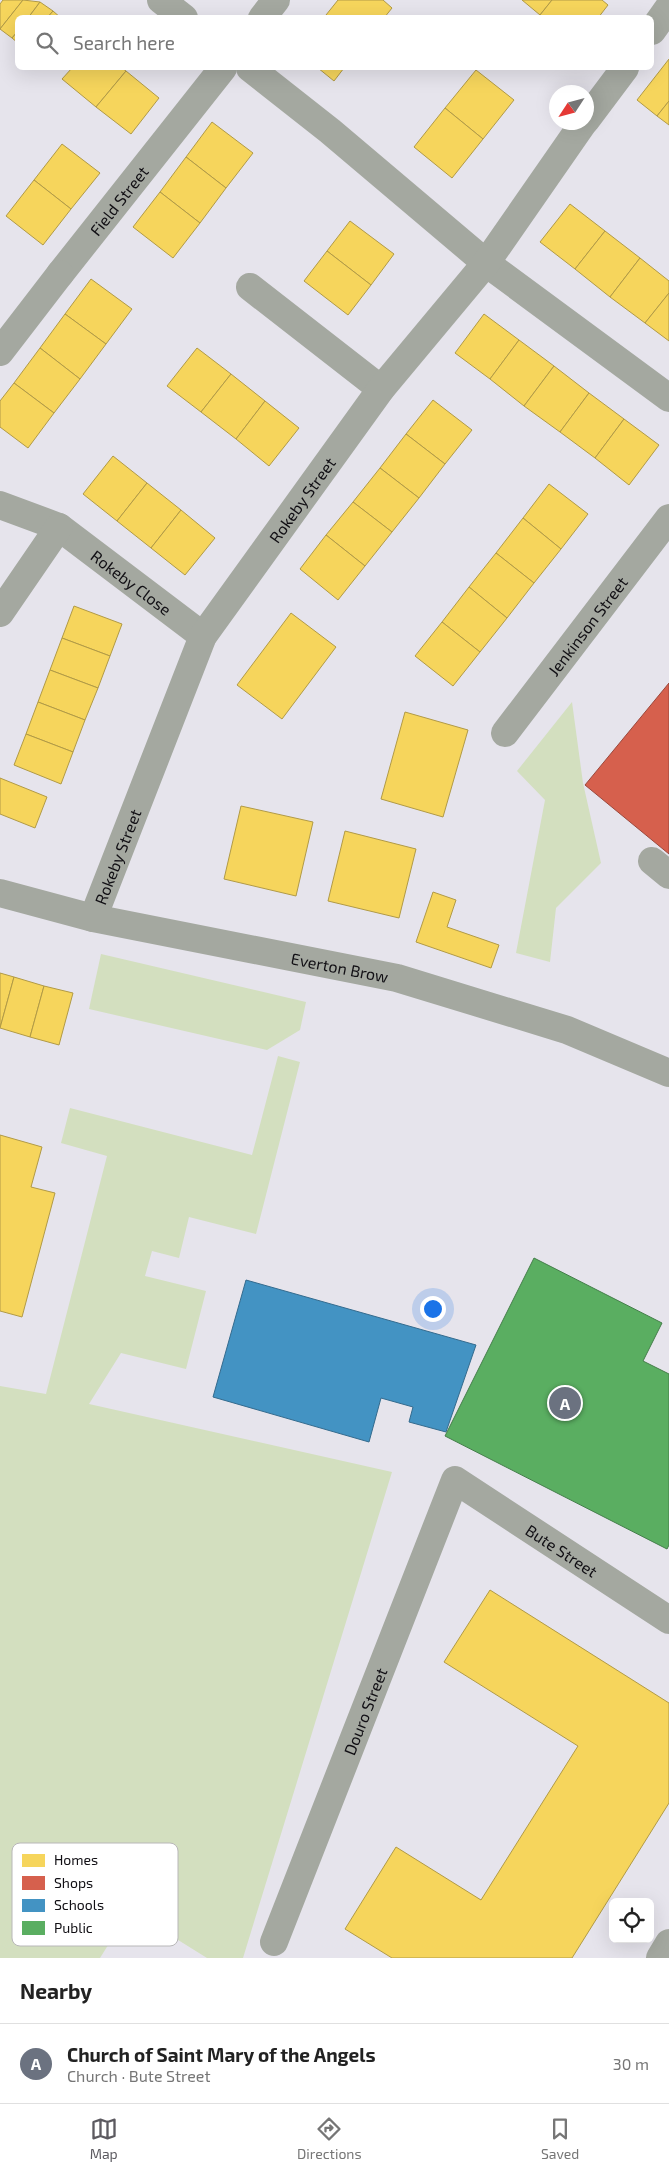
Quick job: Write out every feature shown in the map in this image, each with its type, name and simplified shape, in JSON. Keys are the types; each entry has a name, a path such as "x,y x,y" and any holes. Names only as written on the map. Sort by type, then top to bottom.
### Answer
{"street":[{"path":"161,0 180,15"},
{"path":"264,15 276,0"},
{"path":"654,28 669,7"},
{"name":"Field Street","path":"4,337 60,274 221,70"},
{"path":"253,70 330,131 486,263 669,398"},
{"name":"Rokeby Street","path":"594,109 623,70"},
{"name":"Rokeby Street","path":"92,918 203,636 382,389 486,263 579,130"},
{"path":"250,287 382,389"},
{"name":"Rokeby Close","path":"0,505 59,527 203,636"},
{"name":"Jenkinson Street","path":"505,733 669,518"},
{"path":"0,612 59,527"},
{"name":"Everton Brow","path":"0,893 92,918 397,978 567,1030 669,1073"},
{"name":"Bute Street","path":"455,1480 669,1620"},
{"name":"Douro Street","path":"274,1942 455,1480"},
{"path":"660,1958 669,1942"}],"green space":[{"path":"572,702 583,783 601,863 556,908 550,962 516,953 545,800 517,771"},
{"path":"101,954 306,1002 300,1030 267,1050 89,1009"},
{"path":"278,1056 300,1062 256,1234 189,1217 179,1258 152,1251 145,1276 206,1291 186,1369 121,1353 89,1404 392,1472 243,1958 207,1958 178,1940 178,1843 12,1843 12,1946 108,1946 100,1958 0,1958 0,1386 46,1394 107,1156 61,1143 70,1108 252,1155"}],"building: Homes":[{"path":"3,0 23,0 0,29 0,4"},
{"path":"23,0 40,2 30,15 15,15 15,34 12,38 0,29"},
{"path":"338,0 383,0 392,8 386,15 326,15"},
{"path":"522,0 552,0 540,15"},
{"path":"552,0 602,0 608,5 600,15 540,15"},
{"path":"40,2 53,11 50,15 30,15"},
{"path":"53,11 58,15 50,15"},
{"path":"669,59 669,101 657,116 637,100"},
{"path":"70,70 126,71 96,107 62,79"},
{"path":"320,70 342,70 334,81"},
{"path":"476,70 514,100 483,139 445,108"},
{"path":"126,71 159,98 131,134 96,107"},
{"path":"669,101 669,125 657,116"},
{"path":"445,108 483,139 452,178 414,147"},
{"path":"212,122 253,153 226,188 186,157"},
{"path":"62,144 100,173 71,209 34,180"},
{"path":"186,157 226,188 200,223 160,192"},
{"path":"34,180 71,209 43,245 6,216"},
{"path":"160,192 200,223 173,258 133,227"},
{"path":"570,204 605,231 575,269 540,242"},
{"path":"350,221 394,254 371,285 327,251"},
{"path":"605,231 640,258 610,297 575,269"},
{"path":"327,251 371,285 348,315 304,281"},
{"path":"640,258 669,281 669,293 645,323 610,297"},
{"path":"91,279 132,309 106,344 65,314"},
{"path":"669,293 669,341 645,323"},
{"path":"65,314 106,344 80,379 40,348"},
{"path":"484,314 519,340 490,379 455,353"},
{"path":"519,340 554,366 524,406 490,379"},
{"path":"40,348 80,379 54,413 14,383"},
{"path":"197,348 231,374 201,412 167,386"},
{"path":"554,366 589,393 560,432 524,406"},
{"path":"231,374 265,401 236,439 201,412"},
{"path":"14,383 54,413 28,448 0,427 0,401"},
{"path":"589,393 624,419 595,458 560,432"},
{"path":"433,400 472,430 445,464 406,434"},
{"path":"265,401 299,428 269,466 236,439"},
{"path":"624,419 659,445 629,485 595,458"},
{"path":"406,434 445,464 419,498 380,468"},
{"path":"113,456 147,483 117,521 83,494"},
{"path":"380,468 419,498 392,532 353,502"},
{"path":"147,483 181,510 151,548 117,521"},
{"path":"549,484 588,514 561,549 523,518"},
{"path":"353,502 392,532 365,566 326,535"},
{"path":"181,510 215,538 185,575 151,548"},
{"path":"523,518 561,549 534,583 496,553"},
{"path":"326,535 365,566 338,600 300,569"},
{"path":"496,553 534,583 507,618 469,587"},
{"path":"469,587 507,618 480,652 442,622"},
{"path":"74,606 122,624 110,656 62,638"},
{"path":"291,613 336,647 282,719 237,685"},
{"path":"442,622 480,652 453,686 415,656"},
{"path":"62,638 110,656 98,688 50,670"},
{"path":"50,670 98,688 85,720 38,702"},
{"path":"38,702 85,720 73,752 26,734"},
{"path":"405,712 468,730 443,817 381,799"},
{"path":"26,734 73,752 61,784 14,765"},
{"path":"0,778 47,797 35,828 0,814"},
{"path":"241,806 313,822 296,896 224,879"},
{"path":"345,831 416,849 399,918 328,901"},
{"path":"433,892 456,900 447,927 499,945 491,968 416,942"},
{"path":"0,973 14,977 0,1028"},
{"path":"14,977 44,986 30,1037 0,1028"},
{"path":"44,986 73,993 59,1045 30,1037"},
{"path":"0,1135 42,1147 31,1187 55,1193 22,1317 0,1311"},
{"path":"490,1590 669,1703 669,1803 572,1958 392,1958 345,1929 396,1847 481,1900 578,1746 444,1662"}],"building: Shops":[{"path":"669,683 669,854 585,785"}],"building: Schools":[{"path":"246,1280 476,1345 446,1432 409,1422 413,1407 381,1398 369,1442 213,1397"}],"building: Public":[{"path":"534,1258 662,1323 643,1361 669,1374 669,1545 667,1549 445,1436"}],"place":[{"name":"Church of Saint Mary of the Angels","path":"565,1403"}]}
